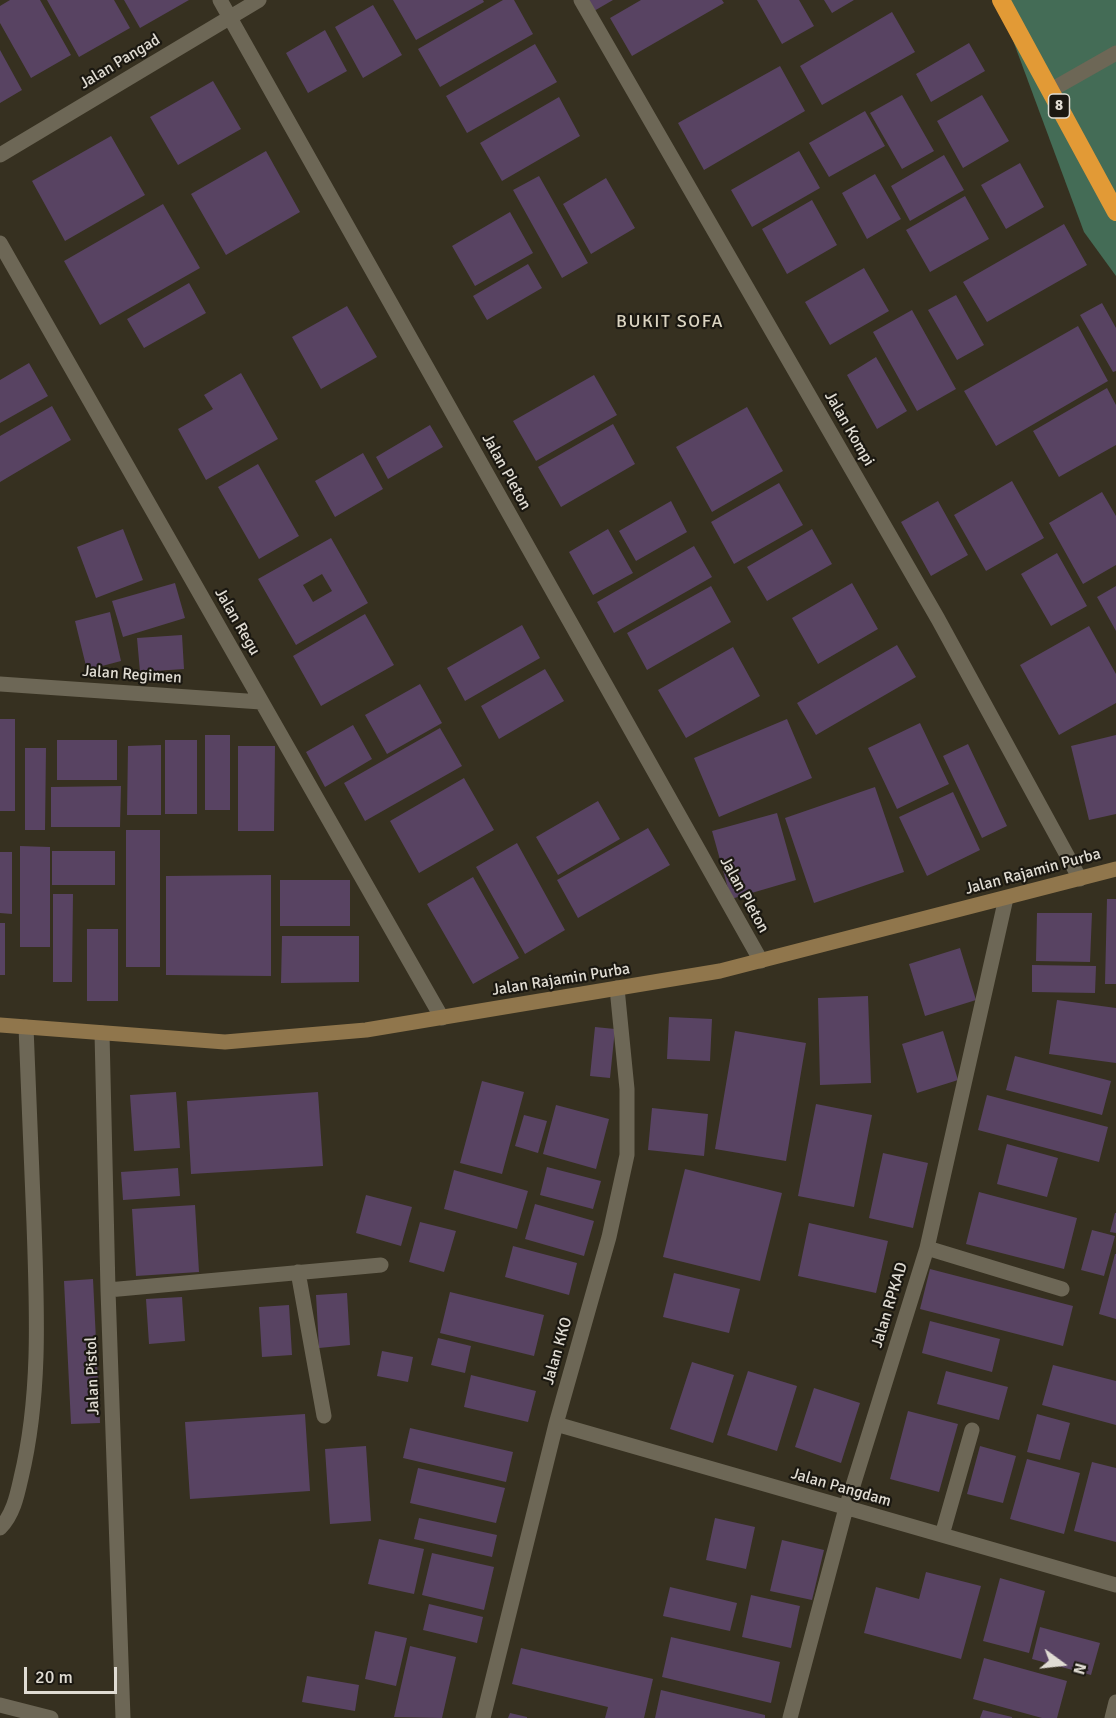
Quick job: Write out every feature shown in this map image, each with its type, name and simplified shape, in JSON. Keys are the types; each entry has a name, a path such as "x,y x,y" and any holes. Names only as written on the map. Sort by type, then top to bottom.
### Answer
{"highway":[{"name":"8","path":"1001,0 1116,212"}],"street":[{"name":"Jalan Pleton","path":"220,0 761,961"},
{"name":"Jalan Pangad","path":"0,155 259,0"},
{"name":"Jalan Kompi","path":"581,0 938,619 1080,879"},
{"path":"1051,90 1116,53"},
{"name":"Jalan Regu","path":"0,243 442,1018"},
{"name":"Jalan Regimen","path":"0,684 261,702"},
{"name":"Jalan Rajamin Purba","path":"0,1026 225,1042 366,1030 720,971 1116,869"},
{"name":"Jalan RPKAD","path":"790,1718 846,1508 927,1248 1006,898"},
{"name":"Jalan KKO","path":"483,1718 556,1424 609,1237 627,1155 627,1089 617,988"},
{"path":"0,1528 8,1521 26,1459 33,1416 38,1322 26,1027"},
{"name":"Jalan Pistol","path":"102,1033 108,1290 123,1718"},
{"path":"927,1248 1062,1289"},
{"path":"108,1290 381,1265"},
{"path":"298,1272 324,1416"},
{"name":"Jalan Pangdam","path":"556,1424 1116,1585"},
{"path":"942,1535 972,1430"},
{"path":"1112,1718 1116,1702"},
{"path":"0,1705 51,1718"}],"green space":[{"path":"998,0 1116,0 1116,276 1084,232"}],"building":[{"path":"10,0 40,0 71,55 31,78 0,23 0,6"},
{"path":"47,0 114,0 130,28 79,57"},
{"path":"124,0 189,0 140,28"},
{"path":"393,0 483,0 484,2 416,40"},
{"path":"503,0 514,0 533,34 440,87 418,49"},
{"path":"588,0 613,0 594,11"},
{"path":"641,0 722,0 724,3 632,56 610,18"},
{"path":"757,0 799,0 814,26 782,44"},
{"path":"824,0 854,0 832,13"},
{"path":"373,5 402,55 363,78 335,27"},
{"path":"892,12 915,52 822,105 800,66"},
{"path":"325,30 347,71 308,93 286,53"},
{"path":"969,43 985,71 931,102 916,74"},
{"path":"535,44 557,82 467,133 446,96"},
{"path":"0,50 22,90 0,103"},
{"path":"780,66 805,111 704,170 678,123"},
{"path":"213,81 241,129 178,165 150,117"},
{"path":"902,95 934,151 902,169 870,113"},
{"path":"982,95 1009,141 963,168 937,121"},
{"path":"559,97 580,136 502,181 480,143"},
{"path":"865,111 885,146 829,177 809,143"},
{"path":"111,136 145,195 65,241 32,181"},
{"path":"266,151 300,212 226,255 191,194"},
{"path":"799,151 820,188 752,227 731,190"},
{"path":"944,155 964,190 910,221 891,186"},
{"path":"1020,163 1044,207 1006,229 981,185"},
{"path":"875,174 901,219 867,239 842,193"},
{"path":"539,176 588,263 562,278 513,190"},
{"path":"606,178 635,228 591,254 563,204"},
{"path":"965,196 989,239 930,272 906,230"},
{"path":"812,200 837,245 787,274 762,229"},
{"path":"163,204 200,268 100,325 64,261"},
{"path":"510,212 533,253 475,286 452,246"},
{"path":"1064,224 1087,265 987,322 963,282"},
{"path":"528,264 542,288 487,320 473,296"},
{"path":"864,268 889,311 830,345 805,302"},
{"path":"189,283 206,313 144,348 127,319"},
{"path":"956,295 984,345 957,360 928,310"},
{"path":"1102,303 1116,328 1116,371 1113,372 1080,315"},
{"path":"347,306 377,357 321,389 292,337"},
{"path":"912,310 956,389 917,411 873,332"},
{"path":"1078,326 1108,381 996,446 964,391"},
{"path":"876,357 907,411 877,429 847,375"},
{"path":"29,363 48,396 0,423 0,380"},
{"path":"241,373 278,439 206,480 178,429 213,409 204,395"},
{"path":"594,375 617,415 536,461 513,421"},
{"path":"1107,388 1116,405 1116,445 1059,477 1033,431"},
{"path":"52,406 71,440 0,482 0,436"},
{"path":"747,407 783,471 712,512 676,447"},
{"path":"613,424 635,464 561,507 538,467"},
{"path":"430,425 443,447 388,479 376,457"},
{"path":"363,453 383,489 335,517 315,481"},
{"path":"258,464 299,536 259,559 218,487"},
{"path":"1012,481 1044,538 986,571 954,515"},
{"path":"779,483 803,525 734,564 711,522"},
{"path":"1102,492 1116,516 1116,565 1083,584 1049,523"},
{"path":"671,501 687,532 636,561 619,531"},
{"path":"938,501 968,555 931,576 901,522"},
{"path":"123,529 143,580 96,598 77,547"},
{"path":"608,529 633,573 593,595 569,552"},
{"path":"812,529 832,564 767,601 747,567"},
{"path":"331,538 368,603 296,645 258,579","holes":["322,574 332,591 313,602 303,585"]},
{"path":"694,546 712,577 614,633 597,602"},
{"path":"1057,553 1087,606 1051,626 1021,574"},
{"path":"175,583 185,618 123,637 112,601"},
{"path":"852,583 878,629 818,664 792,618"},
{"path":"711,586 731,622 647,670 627,633"},
{"path":"1116,586 1116,631 1097,597"},
{"path":"110,612 121,661 87,670 75,621"},
{"path":"365,614 394,665 321,706 293,656"},
{"path":"522,625 540,658 465,701 447,668"},
{"path":"1089,626 1116,674 1116,703 1059,735 1020,665"},
{"path":"182,635 184,669 140,672 137,638"},
{"path":"897,645 916,677 816,735 797,703"},
{"path":"733,647 760,696 686,738 658,690"},
{"path":"545,669 564,701 499,739 481,706"},
{"path":"420,684 442,723 387,754 365,715"},
{"path":"0,719 15,719 15,811 0,811"},
{"path":"787,719 812,778 719,817 694,758"},
{"path":"920,723 949,784 897,809 868,748"},
{"path":"353,725 372,759 325,787 306,752"},
{"path":"440,728 462,766 365,821 344,783"},
{"path":"205,735 230,735 230,810 205,810"},
{"path":"1116,735 1116,814 1089,820 1071,746"},
{"path":"57,740 117,740 117,780 57,780"},
{"path":"165,740 197,740 197,814 165,814"},
{"path":"968,744 1007,826 982,838 943,756"},
{"path":"161,745 161,815 127,815 128,746"},
{"path":"238,746 275,746 274,831 238,831"},
{"path":"25,748 46,748 45,830 25,830"},
{"path":"464,778 494,830 419,873 390,821"},
{"path":"121,786 120,827 51,827 51,787"},
{"path":"875,787 904,872 814,903 785,818"},
{"path":"953,792 980,850 927,876 899,817"},
{"path":"598,801 620,839 558,875 536,837"},
{"path":"777,813 796,880 731,899 712,831"},
{"path":"648,828 670,865 578,918 557,880"},
{"path":"126,830 160,830 160,967 126,967"},
{"path":"517,843 565,930 525,954 476,867"},
{"path":"20,846 50,847 50,947 20,947"},
{"path":"52,851 115,851 115,885 52,885"},
{"path":"0,852 12,852 12,914 0,913"},
{"path":"271,875 271,976 166,975 166,876"},
{"path":"473,877 519,958 473,984 427,904"},
{"path":"280,880 350,880 350,926 280,926"},
{"path":"53,894 73,894 72,982 53,982"},
{"path":"1107,899 1116,899 1116,984 1105,984"},
{"path":"1037,913 1092,913 1090,962 1036,961"},
{"path":"0,923 5,923 5,975 0,975"},
{"path":"87,929 118,929 118,1001 87,1001"},
{"path":"282,936 359,936 359,982 281,983"},
{"path":"960,948 976,1000 925,1016 909,964"},
{"path":"1032,965 1096,966 1095,993 1032,992"},
{"path":"868,996 871,1083 820,1085 818,998"},
{"path":"1057,1000 1116,1008 1116,1063 1049,1054"},
{"path":"669,1017 712,1019 710,1061 667,1059"},
{"path":"595,1027 615,1029 610,1078 590,1076"},
{"path":"735,1031 806,1043 786,1161 715,1149"},
{"path":"943,1031 958,1080 917,1093 902,1044"},
{"path":"1015,1056 1111,1081 1102,1115 1006,1090"},
{"path":"482,1081 524,1092 502,1174 460,1163"},
{"path":"176,1092 180,1148 134,1151 130,1095"},
{"path":"318,1092 323,1166 191,1174 187,1101"},
{"path":"987,1095 1108,1127 1099,1162 978,1130"},
{"path":"816,1104 872,1115 854,1207 798,1196"},
{"path":"556,1105 609,1119 596,1169 543,1154"},
{"path":"652,1108 708,1114 704,1156 648,1150"},
{"path":"524,1115 547,1121 538,1153 515,1146"},
{"path":"1007,1144 1058,1158 1047,1197 997,1184"},
{"path":"883,1153 928,1163 913,1228 869,1218"},
{"path":"547,1167 601,1181 593,1209 540,1195"},
{"path":"178,1168 180,1196 123,1200 121,1172"},
{"path":"685,1169 782,1193 760,1281 663,1257"},
{"path":"454,1170 528,1191 517,1229 444,1209"},
{"path":"979,1192 1077,1218 1064,1269 966,1244"},
{"path":"366,1195 412,1207 401,1246 356,1233"},
{"path":"535,1204 594,1221 584,1256 525,1239"},
{"path":"195,1205 199,1272 136,1276 132,1209"},
{"path":"1116,1213 1116,1233 1110,1232"},
{"path":"420,1222 456,1231 444,1272 409,1262"},
{"path":"809,1223 888,1241 876,1293 798,1276"},
{"path":"1092,1230 1115,1236 1104,1276 1081,1270"},
{"path":"513,1246 577,1263 569,1295 505,1277"},
{"path":"1116,1254 1116,1319 1099,1314"},
{"path":"930,1269 1073,1306 1063,1346 920,1309"},
{"path":"674,1273 740,1289 729,1333 663,1317"},
{"path":"93,1279 100,1423 71,1424 64,1281"},
{"path":"450,1292 544,1315 534,1356 440,1333"},
{"path":"347,1293 350,1345 319,1348 316,1295"},
{"path":"182,1297 185,1341 149,1344 146,1299"},
{"path":"289,1305 292,1355 262,1357 259,1307"},
{"path":"930,1321 1000,1339 992,1372 922,1353"},
{"path":"438,1338 471,1346 465,1373 431,1365"},
{"path":"382,1351 413,1357 408,1382 377,1376"},
{"path":"692,1362 734,1375 713,1443 670,1429"},
{"path":"1053,1365 1116,1381 1116,1425 1042,1405"},
{"path":"748,1371 797,1386 777,1451 727,1435"},
{"path":"946,1371 1008,1387 999,1420 937,1404"},
{"path":"471,1375 536,1391 528,1422 464,1407"},
{"path":"814,1388 860,1403 841,1463 795,1447"},
{"path":"908,1411 958,1424 939,1492 890,1479"},
{"path":"305,1414 310,1491 190,1499 185,1422"},
{"path":"1037,1414 1070,1423 1060,1460 1027,1452"},
{"path":"410,1428 513,1452 506,1482 403,1458"},
{"path":"366,1446 371,1521 330,1524 325,1449"},
{"path":"980,1446 1016,1456 1003,1503 967,1494"},
{"path":"1027,1459 1080,1473 1064,1534 1010,1519"},
{"path":"1092,1462 1116,1468 1116,1542 1074,1531"},
{"path":"418,1468 505,1488 496,1523 410,1503"},
{"path":"419,1518 497,1535 492,1557 414,1539"},
{"path":"715,1518 755,1527 746,1569 706,1560"},
{"path":"379,1539 424,1549 414,1594 368,1584"},
{"path":"782,1540 824,1550 812,1600 770,1591"},
{"path":"432,1553 494,1567 484,1610 422,1595"},
{"path":"926,1572 981,1586 961,1659 864,1633 876,1587 919,1599"},
{"path":"1000,1578 1045,1591 1029,1653 983,1641"},
{"path":"670,1587 737,1603 730,1631 663,1616"},
{"path":"751,1595 800,1606 791,1648 742,1637"},
{"path":"429,1604 483,1617 477,1643 423,1630"},
{"path":"1040,1627 1100,1643 1091,1675 1032,1659"},
{"path":"375,1631 407,1638 396,1686 365,1679"},
{"path":"671,1637 780,1662 771,1703 662,1677"},
{"path":"410,1646 456,1657 442,1718 394,1717"},
{"path":"521,1648 653,1679 644,1718 605,1718 608,1707 512,1684"},
{"path":"984,1658 1067,1681 1057,1718 1042,1718 973,1699"},
{"path":"307,1676 359,1685 355,1711 302,1702"},
{"path":"661,1690 765,1715 765,1718 655,1718"},
{"path":"983,1710 1012,1717 1012,1718 980,1718"},
{"path":"510,1713 527,1717 527,1718 508,1718"}],"district":[{"name":"BUKIT SOFA","path":"670,322"}]}
